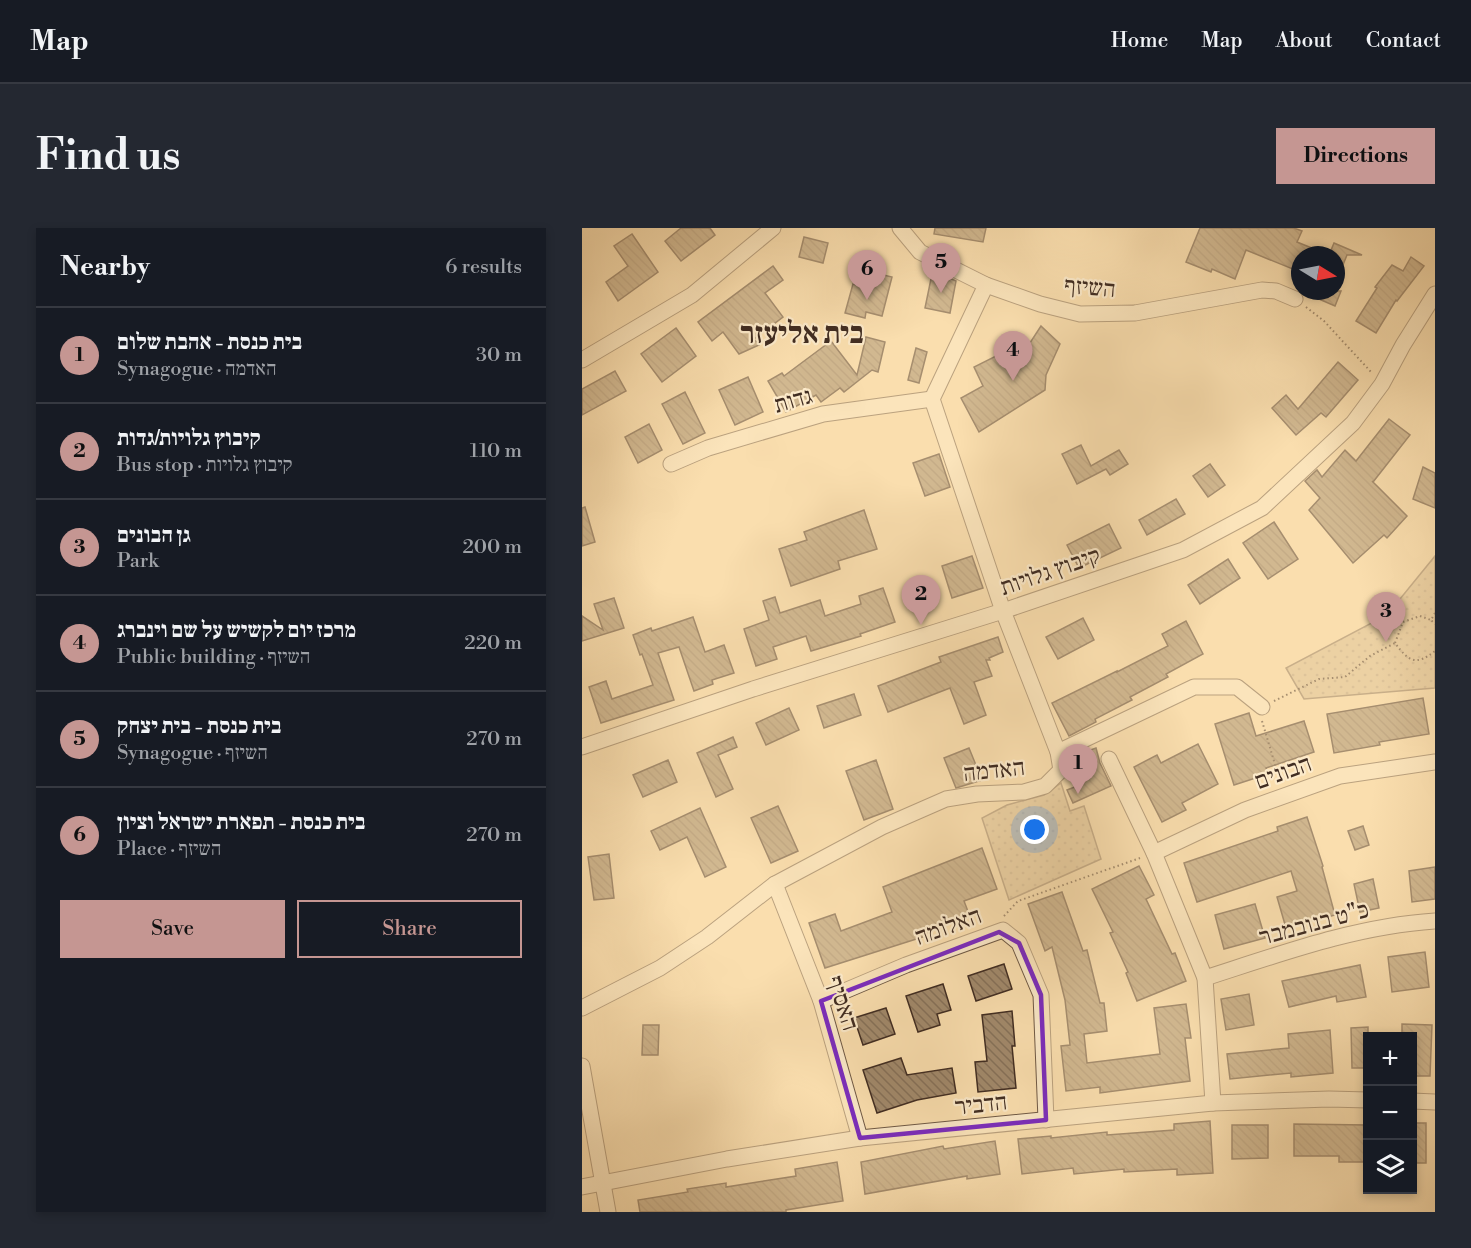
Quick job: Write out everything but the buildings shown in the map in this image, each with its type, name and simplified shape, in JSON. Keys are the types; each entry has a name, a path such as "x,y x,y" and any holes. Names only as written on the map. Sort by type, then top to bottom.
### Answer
{"street":[{"path":"582,360 692,295 773,228"},
{"name":"השיזף","path":"900,228 920,252 987,285 1040,304 1080,314 1135,313 1262,290 1276,291 1291,297"},
{"path":"932,399 987,285"},
{"name":"קיבוץ גלויות","path":"582,747 753,689 1003,611 1183,550 1262,508 1353,423 1382,384 1435,294"},
{"name":"גדות","path":"671,464 708,448 823,414 932,399"},
{"name":"האדמה","path":"775,884 882,827 946,799 977,794 1024,792 1045,786 1061,770 1058,752 1003,611 932,399"},
{"path":"1058,752 1194,687 1237,687 1262,707"},
{"path":"1109,759 1154,853 1205,978 1213,1103"},
{"name":"הבונים","path":"1154,853 1245,810 1340,776 1435,762"},
{"path":"582,1008 660,968 707,937 775,884"},
{"name":"האסיף","path":"775,884 821,1001 860,1138"},
{"name":"כ\"ט בנובמבר","path":"1205,978 1296,948 1365,931 1435,921"},
{"name":"האלומה","path":"821,1001 906,965 1003,930 1019,943 1041,995 1046,1120"},
{"path":"582,1066 608,1212"},
{"name":"הדביר","path":"582,1187 860,1138 1213,1103 1363,1100"},
{"path":"1417,1101 1435,1102"}],"path":[{"path":"1298,300 1324,321 1382,384"},
{"path":"1431,620 1435,613"},
{"path":"1284,796 1258,709 1319,679 1345,677 1370,656 1395,643 1403,622 1420,616 1435,624"},
{"path":"1395,643 1406,658 1415,660 1425,659 1435,651"},
{"path":"999,932 1006,913 1018,901 1154,853"}],"highlighted area":[{"path":"999,932 1019,943 1041,995 1046,1120 860,1138 821,1001"}],"shaded area":[{"path":"1435,556 1435,688 1304,699 1286,668 1387,615"},
{"path":"1061,783 1070,811 1084,806 1101,859 1009,900 982,818 1007,805 1044,795"}],"place":[{"name":"בית כנסת - בית יצחק","path":"941,293"},
{"name":"בית כנסת - תפארת ישראל וציון","path":"867,300"},
{"name":"מרכז יום לקשיש על שם וינברג","path":"1013,381"},
{"name":"קיבוץ גלויות/גדות","path":"921,625"},
{"name":"גן הבונים","path":"1386,642"},
{"name":"בית כנסת - אהבת שלום","path":"1078,794"}],"district":[{"name":"בית אליעזר","path":"802,333"}]}
